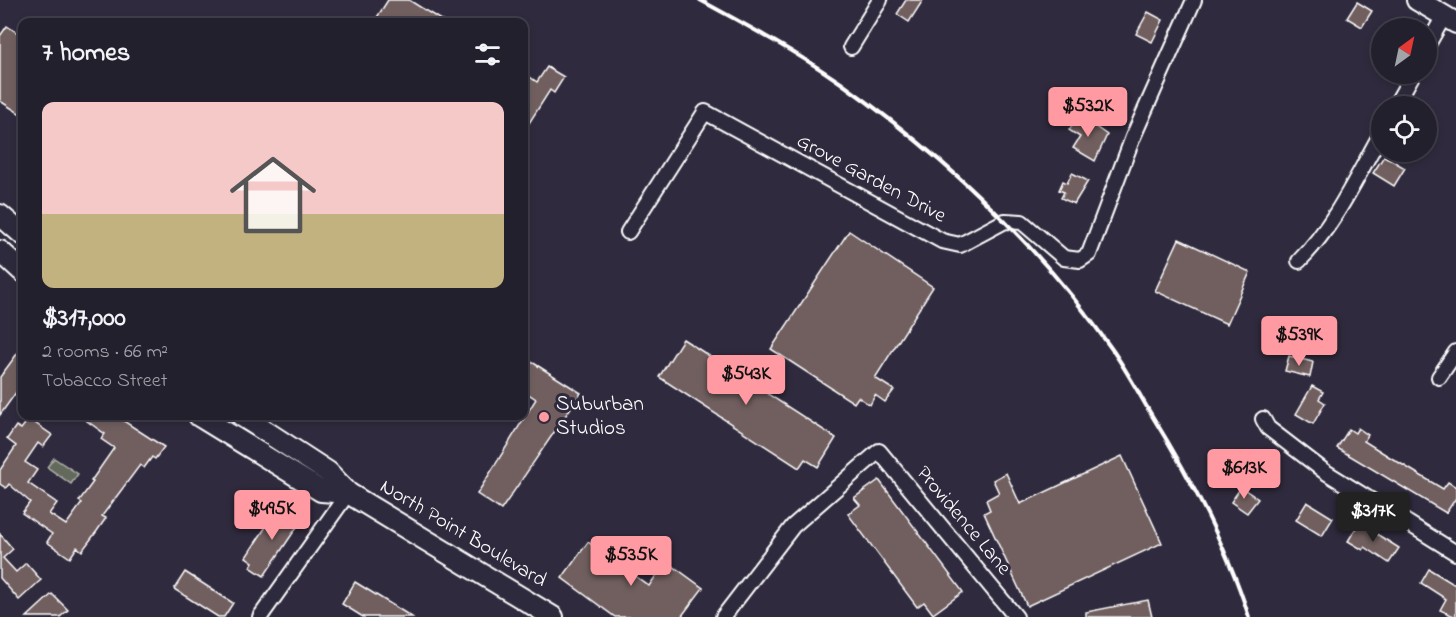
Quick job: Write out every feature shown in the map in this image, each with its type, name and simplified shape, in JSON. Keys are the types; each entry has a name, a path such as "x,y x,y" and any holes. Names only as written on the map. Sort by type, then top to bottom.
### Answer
{"main road":[{"path":"1416,0 1450,20"},
{"path":"0,215 18,231"},
{"path":"0,251 18,267"},
{"name":"North Point Boulevard","path":"206,420 321,491 348,493"},
{"name":"North Point Boulevard","path":"248,420 328,472 348,493 553,617"}],"street":[{"path":"851,47 880,0"},
{"name":"Grove Garden Drive","path":"628,232 705,112 942,241 960,245 1005,221 1022,222 1064,258 1080,261 1089,254 1133,137 1194,0"},
{"path":"1437,35 1450,20"},
{"path":"1299,261 1321,236 1350,191 1371,152"},
{"path":"1439,377 1456,352"},
{"path":"1263,419 1268,428 1324,471 1456,554"},
{"name":"Providence Lane","path":"723,617 793,526 879,451 1016,617"},
{"path":"260,617 348,493"}],"green space":[{"path":"54,458 78,474 71,484 47,467"}],"building":[{"path":"388,0 409,0 438,18 377,18"},
{"path":"906,0 923,0 909,22 897,14"},
{"path":"1357,2 1372,11 1362,27 1347,18"},
{"path":"1148,12 1163,20 1152,42 1136,34"},
{"path":"7,26 18,33 18,112 0,101 0,36"},
{"path":"547,67 564,77 554,93 550,90 528,125 528,76 537,82"},
{"path":"1079,115 1107,135 1095,161 1073,148 1080,137 1069,130"},
{"path":"1380,162 1394,162 1405,168 1394,186 1373,173"},
{"path":"1072,173 1088,181 1074,204 1061,198 1064,192 1059,190 1063,181 1067,183"},
{"path":"849,231 933,287 875,378 894,390 885,402 875,395 870,405 858,397 854,403 771,349"},
{"path":"1179,239 1250,272 1227,324 1155,291"},
{"path":"683,339 836,438 818,467 805,459 799,468 659,377"},
{"path":"18,352 18,390 0,415 0,377"},
{"path":"1289,356 1313,362 1310,377 1285,371"},
{"name":"Suburban Studios","path":"528,360 581,393 501,510 477,494 523,420 528,420 528,412 536,399 528,394"},
{"path":"1312,386 1323,392 1319,399 1325,403 1313,424 1296,414"},
{"path":"28,420 52,435 43,447 38,443 25,462 37,470 28,483 57,503 49,514 66,525 82,503 79,501 93,482 91,481 114,448 101,439 105,434 86,420 122,420 164,447 144,468 140,465 102,516 106,518 82,551 77,547 70,558 47,542 52,534 22,513 30,502 9,484 6,488 0,484 0,470 16,446 7,439 16,426 21,429"},
{"path":"1358,428 1368,435 1364,441 1388,456 1443,489 1448,482 1456,487 1456,498 1446,513 1337,448 1349,429 1355,433"},
{"path":"1122,456 1162,543 1027,606 984,513 990,510 986,500 999,493 993,480 1006,473 1020,504"},
{"path":"879,480 963,592 933,614 924,602 917,607 848,514 860,505 854,498"},
{"path":"1241,487 1258,499 1247,513 1231,502"},
{"path":"1307,502 1333,518 1322,536 1296,520"},
{"path":"279,507 301,521 264,576 250,567 253,562 246,557"},
{"path":"1359,523 1399,548 1389,563 1365,547 1363,550 1348,541"},
{"path":"0,534 13,549 3,558 16,572 26,563 41,580 19,600 0,578"},
{"path":"588,542 649,586 666,561 703,588 681,617 615,617 562,578"},
{"path":"1429,569 1455,585 1456,583 1456,617 1440,610 1446,599 1421,583"},
{"path":"185,572 233,603 224,617 218,617 174,589"},
{"path":"355,582 412,617 363,617 342,604"},
{"path":"52,594 68,610 60,617 27,617"},
{"path":"1148,600 1152,617 1086,617 1086,612"}],"railway":[{"path":"700,0 807,61 879,111 987,204 1053,273 1083,310 1127,372 1180,462 1219,538 1249,617"}],"place":[{"name":"Suburban Studios","path":"544,417"}]}
